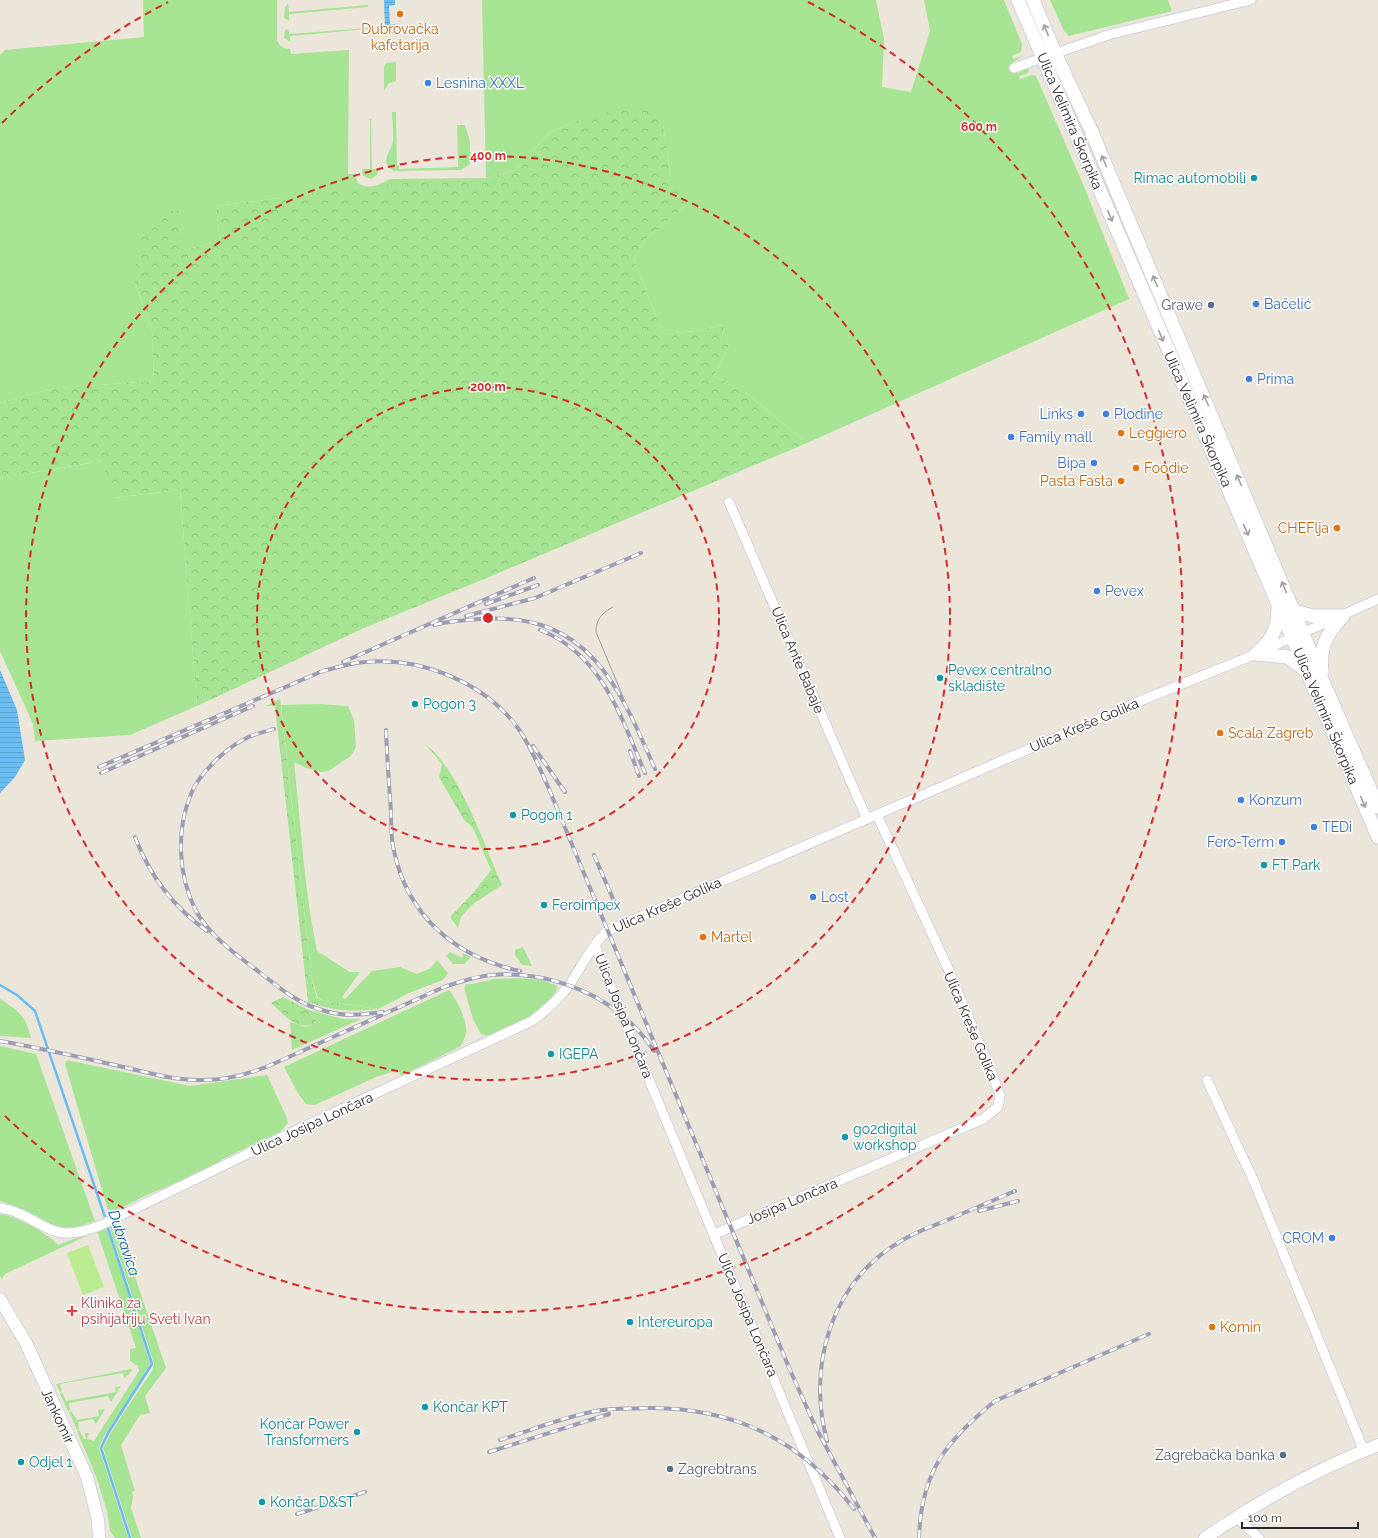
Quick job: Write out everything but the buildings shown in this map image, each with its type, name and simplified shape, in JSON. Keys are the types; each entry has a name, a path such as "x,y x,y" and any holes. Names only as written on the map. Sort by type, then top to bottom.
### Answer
{"main road":[{"name":"Ulica Velimira Škorpika","path":"1018,0 1278,604 1298,635 1324,684 1378,807"},
{"name":"Ulica Velimira Škorpika","path":"1033,0 1055,53 1091,130 1294,611 1298,635 1308,674 1378,837"},
{"path":"1256,654 1274,634 1278,624 1278,604"},
{"path":"1294,611 1312,616 1343,616"},
{"path":"1324,684 1322,666 1324,642 1333,626 1343,616"},
{"path":"1256,654 1288,657 1297,662 1308,674"}],"street":[{"path":"1014,68 1108,36 1251,0"},
{"name":"Ulica Ante Babaje","path":"729,502 867,819"},
{"name":"Ulica Kreše Golika","path":"595,945 608,931 634,918 1145,699 1256,654 1378,599"},
{"name":"Ulica Kreše Golika","path":"869,1168 983,1119 998,1108 1000,1095 947,966 877,815"},
{"name":"Ulica Josipa Lončara","path":"0,1208 14,1212 62,1234 82,1232 99,1226 310,1124 532,1021 550,1008 569,984 595,945"},
{"name":"Ulica Josipa Lončara","path":"595,945 622,1015 840,1538"},
{"path":"1207,1080 1258,1191 1364,1451"},
{"name":"Josipa Lončara","path":"714,1234 869,1168"},
{"name":"Jankomir","path":"0,1299 26,1343 87,1477 98,1520 99,1538"},
{"path":"1205,1538 1236,1517 1293,1485 1378,1445"},
{"path":"1236,1517 1259,1538"}],"green space":[{"path":"143,0 277,0 277,40 282,47 290,49 291,54 349,50 348,174 355,174 358,183 370,187 216,206 220,241 183,250 133,277 152,330 154,381 55,388 0,403 0,55 5,50 144,37"},
{"path":"482,0 876,0 884,39 882,87 911,92 930,31 924,0 1004,0 1022,44 1021,52 1012,56 1013,59 1023,56 1013,62 1017,73 1028,69 1028,73 1019,76 1020,79 1032,75 1036,76 1083,184 1129,299 807,443 745,392 714,376 729,347 723,325 696,331 663,334 634,260 646,239 685,206 671,178 663,125 578,120 550,132 514,171 486,178"},
{"path":"1050,0 1168,0 1172,11 1069,36 1064,31"},
{"path":"288,4 289,12 368,5 368,7 289,14 289,21 284,18 285,7"},
{"path":"369,28 290,36 290,42 284,38 285,30 288,29 289,34"},
{"path":"396,62 396,81 389,83 384,91 384,67 386,63"},
{"path":"656,105 663,125 671,178 681,182 685,206 646,239 634,260 663,334 696,331 723,325 729,347 714,376 745,392 807,443 364,628 197,706 180,490 112,498 102,461 0,478 0,403 55,388 154,381 152,330 133,277 141,241 151,215 180,210 183,250 220,241 216,206 389,184 486,178 514,171 550,132 578,120 600,114"},
{"path":"392,112 396,112 397,166 399,166 399,169 458,167 457,125 465,125 470,141 470,164 461,170 394,171 389,167 386,160 393,141"},
{"path":"370,119 372,169 379,169 377,175 371,179 363,176 362,169 370,169"},
{"path":"486,178 376,186 390,179"},
{"path":"103,461 113,498 180,490 197,706 130,735 35,741 33,724 0,651 0,478"},
{"path":"280,699 312,979 317,998 324,1001 378,1009 343,1010 308,1002 275,706 266,706"},
{"path":"319,704 348,706 354,720 356,747 351,756 328,771 321,772 306,768 294,762 306,881 317,951 350,972 360,972 342,997 345,999 372,971 400,967 417,974 431,968 437,960 448,973 443,980 409,993 378,1009 324,1001 318,998 312,979 281,705"},
{"path":"425,744 437,755 449,770 470,809 502,885 473,904 461,917 458,928 450,917 474,892 491,870 473,828 464,820 439,777 442,764"},
{"path":"523,947 532,966 522,965 515,955 515,950"},
{"path":"450,952 462,958 463,953 471,957 464,964 453,964 446,956"},
{"path":"520,978 542,980 558,986 546,1005 529,1018 488,1036 481,1034 473,1019 464,988 466,984 494,979"},
{"path":"449,990 464,1017 466,1034 461,1046 401,1076 398,1070 376,1077 315,1105 306,1104 299,1095 284,1067"},
{"path":"283,997 309,1010 310,1014 320,1024 304,1026 292,1022 271,1003"},
{"path":"0,999 21,1015 27,1024 31,1038 0,1036"},
{"path":"309,1010 343,1019 361,1019 292,1050 290,1022 306,1027 320,1023 310,1014"},
{"path":"0,1046 36,1054 95,1221 81,1226 67,1228 60,1227 52,1225 16,1207 0,1201"},
{"path":"67,1060 190,1086 267,1075 288,1123 280,1132 225,1158 203,1172 149,1194 109,1214 65,1064"},
{"path":"0,1214 7,1215 31,1226 47,1235 58,1245 102,1228 103,1230 106,1228 109,1233 150,1363 147,1372 104,1436 99,1448 128,1538 115,1538 110,1531 107,1511 97,1479 77,1431 79,1430 84,1439 86,1439 85,1433 89,1433 87,1439 94,1441 139,1371 138,1366 130,1361 130,1349 136,1348 97,1231 5,1274 2,1279 0,1276"},
{"path":"118,1220 117,1224 166,1368 145,1396 150,1413 140,1415 121,1445 135,1491 132,1492 133,1497 131,1508 141,1538 132,1538 103,1448 113,1429 152,1371 154,1364 111,1231 110,1226"},
{"path":"88,1245 104,1287 83,1295 67,1253"},
{"path":"131,1369 132,1371 124,1378 123,1373 60,1384 62,1391 60,1392 56,1384"},
{"path":"121,1386 111,1402 108,1396 69,1403 70,1410 68,1411 60,1394 62,1392 66,1401 116,1392 115,1387"},
{"path":"105,1409 96,1424 93,1419 78,1422 79,1429 77,1430 69,1412 71,1411 77,1420 99,1416 98,1410"}],"water":[{"path":"384,0 395,0 395,5 389,6 390,24 395,24 395,34 389,33 385,29"},
{"path":"0,670 17,710 25,760 15,777 0,793"}],"waterway":[{"name":"Dubravica","path":"0,985 17,995 35,1011 106,1220"},
{"name":"Dubravica","path":"107,1225 152,1364 108,1433 101,1448 130,1538"}],"tram line":[{"path":"613,607 600,617 597,623 596,632 631,716"}],"railway":[{"path":"466,616 535,598 641,553"},
{"path":"343,662 534,578"},
{"path":"486,604 538,585"},
{"path":"434,625 483,619 519,620 549,628 574,642 595,660 612,683 628,710 655,769"},
{"path":"540,630 561,641 579,655 594,671 618,709 645,773"},
{"path":"320,672 365,662 409,664 430,669 452,677 490,699 506,714 520,731 532,752 549,789 790,1370 816,1428 875,1538"},
{"path":"99,767 325,670"},
{"path":"101,773 253,706"},
{"path":"274,729 251,736 236,744 220,756 206,771 191,794 186,808 181,837 182,867 189,895 201,919 215,936 241,958 297,1000 315,1008 336,1014 356,1015 383,1012"},
{"path":"386,730 392,842 401,875 411,896 423,914 438,930 456,944 475,956 497,965 520,971"},
{"path":"533,746 565,792"},
{"path":"630,751 639,776"},
{"path":"135,837 155,878 164,890 184,912 207,931"},
{"path":"594,855 614,901"},
{"path":"0,1041 171,1078 192,1080 229,1078 246,1074 271,1065 444,987 485,976 514,975 538,977 583,991 603,1002 622,1016 639,1032 654,1051"},
{"path":"827,1441 822,1412 820,1383 823,1355 830,1328 842,1302 857,1279 877,1258 906,1238 1015,1191"},
{"path":"979,1211 1018,1201"},
{"path":"919,1538 925,1494 931,1476 939,1460 950,1445 978,1416 995,1401 1149,1334"},
{"path":"500,1440 548,1424 602,1410 647,1408 679,1409 709,1414 737,1421 763,1432 788,1446 812,1464 854,1509"},
{"path":"489,1452 609,1414"},
{"path":"297,1514 365,1492"}],"place":[{"name":"Dubrovačka kafetarija","path":"400,14"},
{"name":"Lesnina XXXL","path":"428,83"},
{"name":"Rimac automobili","path":"1254,178"},
{"name":"Bačelić","path":"1256,304"},
{"name":"Grawe","path":"1211,305"},
{"name":"Prima","path":"1249,379"},
{"name":"Links","path":"1081,414"},
{"name":"Plodine","path":"1106,414"},
{"name":"Leggiero","path":"1121,433"},
{"name":"Family mall","path":"1011,437"},
{"name":"Bipa","path":"1094,463"},
{"name":"Foodie","path":"1136,468"},
{"name":"Pasta Fasta","path":"1121,481"},
{"name":"CHEFlja","path":"1337,528"},
{"name":"Pevex","path":"1097,591"},
{"name":"Pevex centralno skladište","path":"940,678"},
{"name":"Pogon 3","path":"415,704"},
{"name":"Scala Zagreb","path":"1220,733"},
{"name":"Konzum","path":"1241,800"},
{"name":"Pogon 1","path":"513,815"},
{"name":"TEDi","path":"1314,827"},
{"name":"Fero-Term","path":"1282,842"},
{"name":"FT Park","path":"1264,865"},
{"name":"Lost","path":"813,897"},
{"name":"Feroimpex","path":"544,905"},
{"name":"Martel","path":"703,937"},
{"name":"IGEPA","path":"551,1054"},
{"name":"go2digital workshop","path":"845,1137"},
{"name":"CROM","path":"1332,1238"},
{"name":"Klinika za psihijatriju Sveti Ivan","path":"72,1311"},
{"name":"Intereuropa","path":"630,1322"},
{"name":"Komin","path":"1212,1327"},
{"name":"Končar KPT","path":"425,1407"},
{"name":"Končar Power Transformers","path":"357,1432"},
{"name":"Zagrebačka banka","path":"1283,1455"},
{"name":"Odjel 1","path":"21,1462"},
{"name":"Zagrebtrans","path":"670,1469"},
{"name":"Končar D&ST","path":"262,1502"}]}
